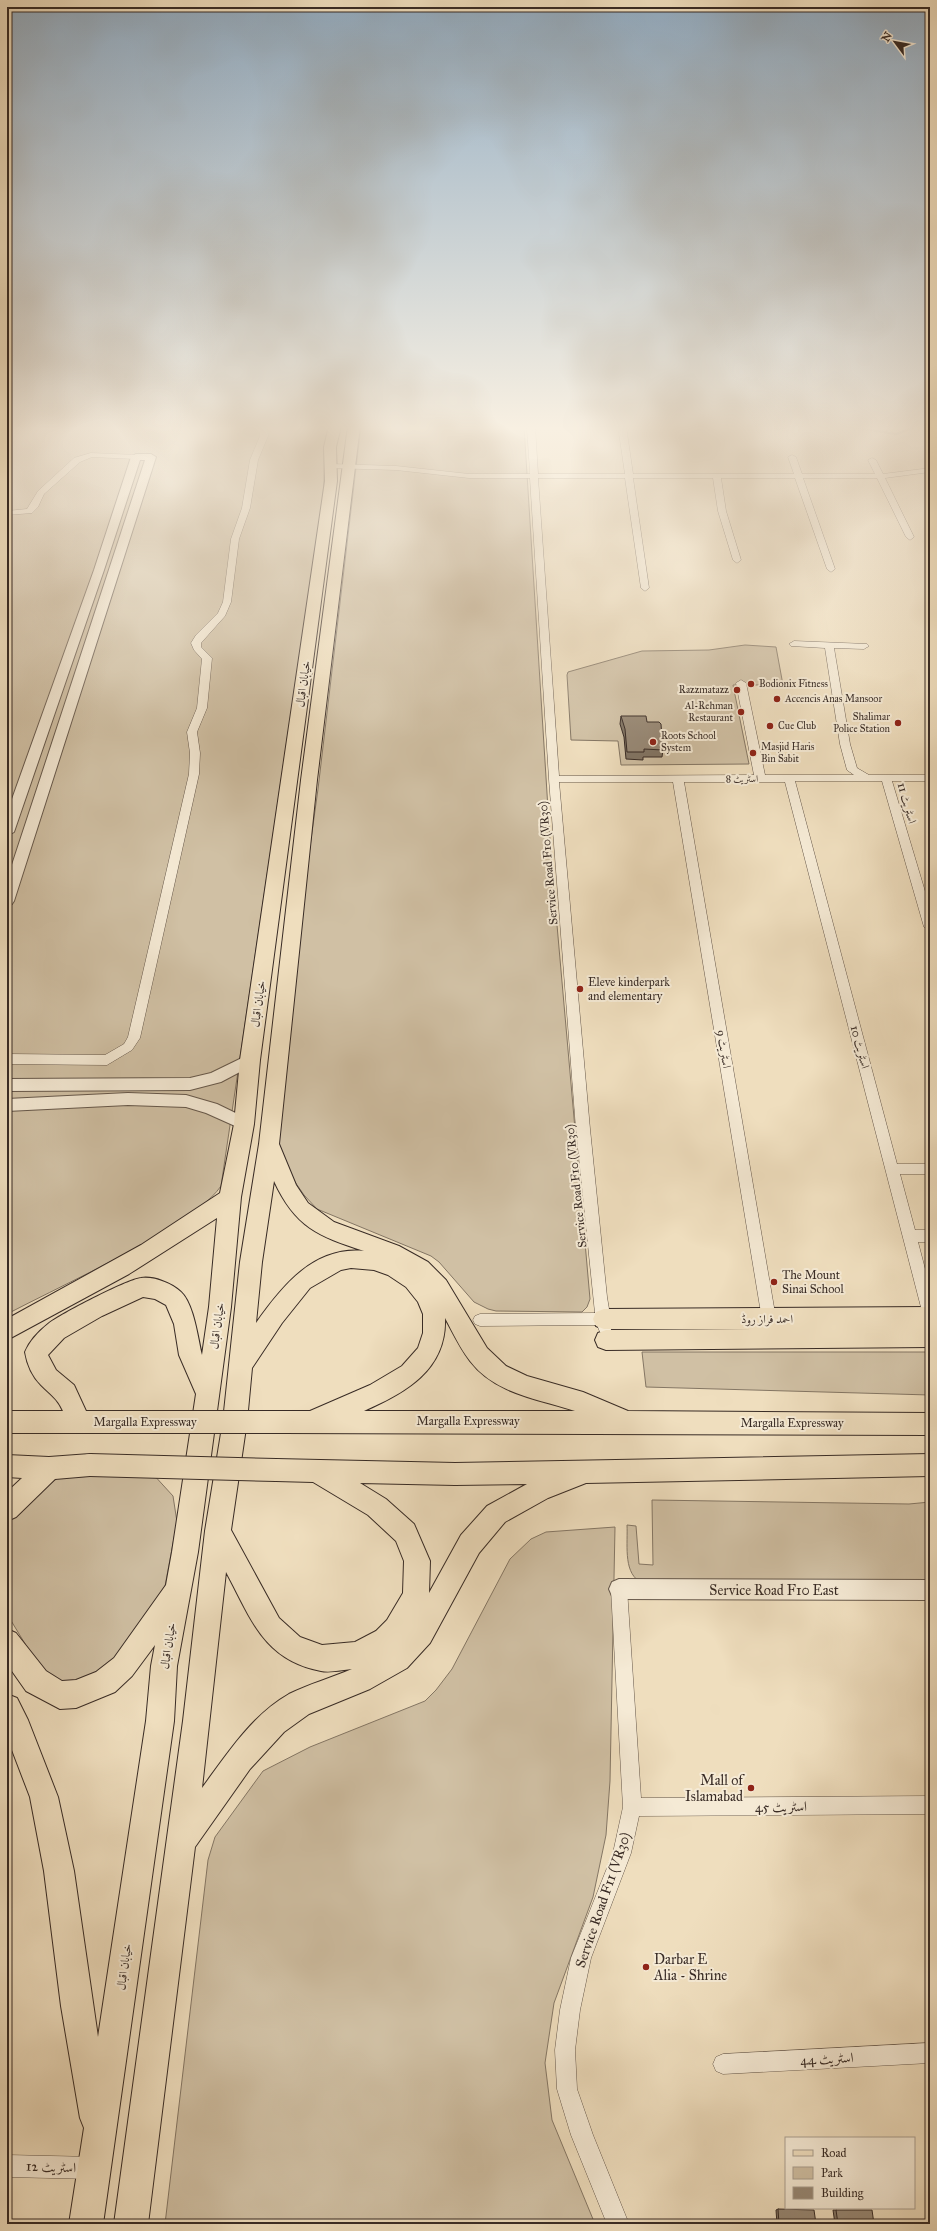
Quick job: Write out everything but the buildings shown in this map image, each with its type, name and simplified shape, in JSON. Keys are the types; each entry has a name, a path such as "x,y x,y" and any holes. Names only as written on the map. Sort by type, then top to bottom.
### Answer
{"main road":[{"name":"خیابان اقبال","path":"86,2224 160,1722 164,1666 185,1552 220,1308 230,1197 244,1124 250,1060 294,756 324,530"},
{"name":"خیابان اقبال","path":"131,2224 181,1842 218,1531 235,1421 251,1262 269,1144 309,780 334,530"},
{"path":"269,1144 289,1189 302,1209 318,1223 345,1235 384,1247 408,1258 422,1269 437,1285 464,1334 480,1357 505,1379 525,1388 572,1400 633,1422"},
{"path":"7,1330 149,1254 192,1226 230,1197"},
{"path":"240,1366 294,1290 310,1275 331,1264 350,1259 374,1262 392,1267 411,1278 424,1291 432,1305 435,1322 434,1343 422,1361 409,1374 393,1384 311,1422"},
{"path":"80,1421 66,1392 48,1377 40,1364 36,1352 56,1331 94,1309 142,1287 160,1290 174,1299 185,1324 190,1355 207,1393"},
{"name":"احمد فراز روڈ","path":"606,1329 769,1320 930,1316"},
{"name":"احمد فراز روڈ","path":"606,1329 930,1337"},
{"name":"Margalla Expressway","path":"7,1422 633,1422 930,1424"},
{"path":"7,1466 49,1468 90,1466 455,1474 930,1465"},
{"path":"7,1509 49,1468"},
{"path":"218,1531 270,1627 292,1648 322,1658 358,1655 385,1640 396,1629 416,1596 417,1561 405,1533 377,1507 315,1471"},
{"path":"181,1842 240,1759 274,1722 299,1704 360,1679 398,1659 421,1634 470,1544 496,1514 540,1490 590,1471"},
{"path":"7,1642 36,1681 60,1695 76,1694 106,1682 123,1667 177,1589"},
{"path":"7,1708 18,1730 44,1797 58,1871 77,2006 99,2136"}],"street":[{"path":"7,832 112,530"},
{"path":"7,901 127,530"},
{"path":"7,1058 107,1060 128,1047 134,1038 194,774 195,753 192,732 202,708 208,666 207,658 197,648 196,643 198,637 222,614 227,602 234,538 237,530"},
{"name":"Service Road F10 (VR30)","path":"538,530 554,779 582,1122 600,1297 606,1329"},
{"path":"636,530 645,588"},
{"path":"728,530 737,560"},
{"path":"817,530 831,569"},
{"path":"907,530 910,537"},
{"path":"794,644 864,646"},
{"path":"829,645 845,744 852,770 867,778"},
{"path":"741,683 760,778"},
{"name":"اسٹریٹ 10","path":"789,778 930,1316"},
{"name":"اسٹریٹ 11","path":"886,778 930,928"},
{"name":"اسٹریٹ 8","path":"554,779 930,778"},
{"name":"اسٹریٹ 9","path":"678,779 769,1320"},
{"path":"7,1084 190,1084 215,1078 250,1060"},
{"path":"7,1105 128,1099 186,1101 211,1108 244,1124"},
{"path":"892,1169 930,1169"},
{"path":"909,1236 930,1236"},
{"path":"480,1320 606,1329"},
{"name":"Service Road F10 East","path":"619,1589 930,1590"},
{"name":"Service Road F11 (VR30)","path":"618,2224 582,2135 567,2089 565,2050 570,2010 582,1958 622,1853 632,1807 619,1589"},
{"name":"اسٹریٹ 45","path":"632,1807 700,1808 930,1805"},
{"name":"اسٹریٹ 44","path":"723,2064 930,2054"},
{"name":"اسٹریٹ 12","path":"7,2166 94,2168"}],"green space":[{"path":"7,530 318,530 221,1186 199,1207 154,1237 113,1260 7,1314"},
{"path":"349,530 531,530 551,857 590,1299 587,1307 582,1312 496,1311 474,1302 439,1262 431,1256 317,1209 304,1195 269,1144 318,789"},
{"path":"745,645 776,647 783,685 733,685 749,764 621,765 618,741 571,740 568,672 642,651 709,650"},
{"path":"642,1352 930,1352 930,1395 646,1387"},
{"path":"152,1473 173,1496 177,1522 165,1586 114,1663 99,1674 64,1686 44,1675 7,1614 7,1522 36,1493 58,1478"},
{"path":"652,1500 909,1504 930,1502 930,1580 639,1581 634,1576 628,1563 627,1525 636,1526 639,1564 653,1565"},
{"path":"615,1527 610,1781 606,1835 593,1897 554,2003 545,2063 552,2120 595,2224 165,2224 208,1860 215,1837 263,1771 310,1747 425,1701 436,1690 452,1669 510,1559 531,1539 546,1532"}],"place":[{"name":"Bodionix Fitness","path":"751,684"},
{"name":"Razzmatazz","path":"737,690"},
{"name":"Accencis Anas Mansoor","path":"777,699"},
{"name":"Al-Rehman Restaurant","path":"741,712"},
{"name":"Shalimar Police Station","path":"898,723"},
{"name":"Cue Club","path":"770,726"},
{"name":"Roots School System","path":"653,742"},
{"name":"Masjid Haris Bin Sabit","path":"753,753"},
{"name":"Eleve kinderpark and elementary","path":"580,989"},
{"name":"The Mount Sinai School","path":"774,1282"},
{"name":"Mall of Islamabad","path":"751,1788"},
{"name":"Darbar E Alia - Shrine","path":"646,1967"}]}
